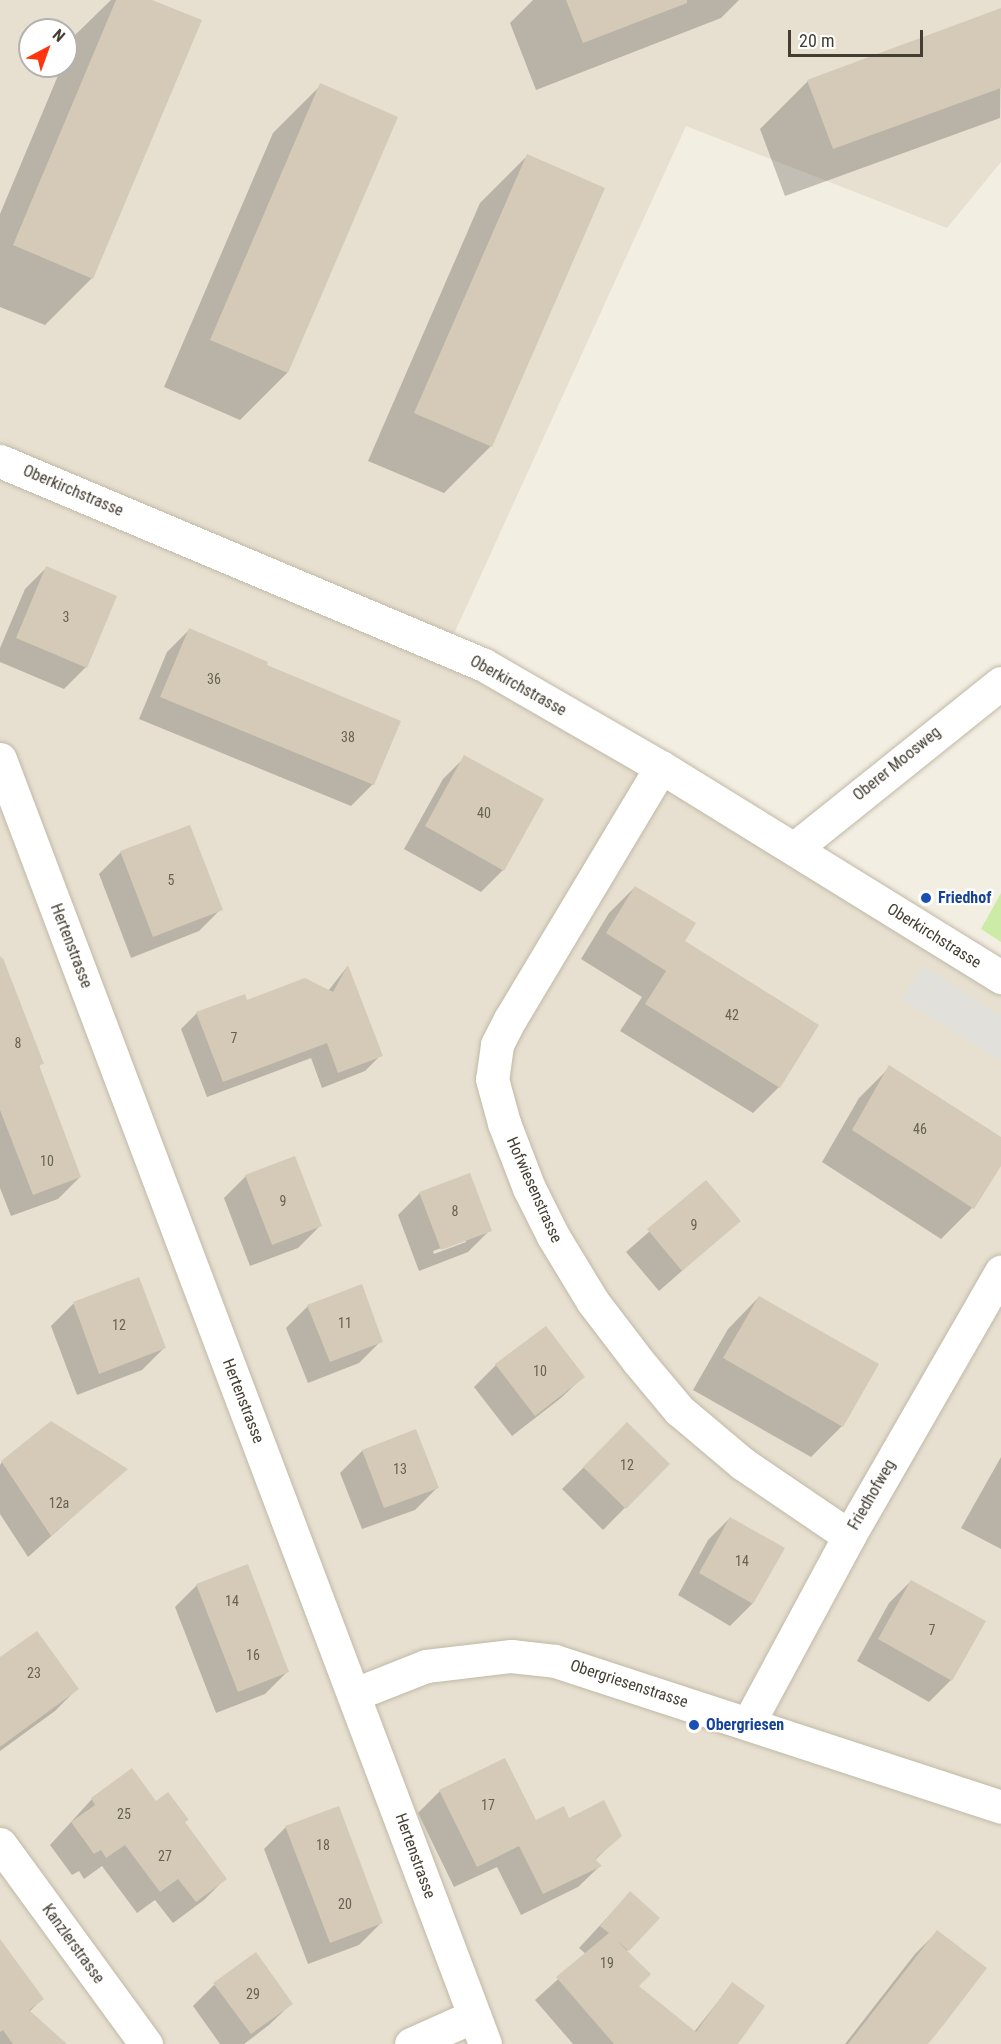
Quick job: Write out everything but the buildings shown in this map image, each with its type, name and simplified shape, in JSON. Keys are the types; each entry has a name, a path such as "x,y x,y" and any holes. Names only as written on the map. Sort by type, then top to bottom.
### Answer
{"street":[{"name":"Oberkirchstrasse","path":"0,460 484,664 795,848 1001,977"},
{"name":"Oberer Moosweg","path":"795,848 1001,683"},
{"name":"Hertenstrasse","path":"0,759 355,1694 479,2030"},
{"name":"Hofwiesenstrasse","path":"661,767 510,1019 497,1045 492,1079 512,1145 553,1236 593,1302 638,1361 679,1410 743,1464 849,1536"},
{"name":"Friedhofweg","path":"749,1722 849,1536 1001,1272"},
{"name":"Obergriesenstrasse","path":"355,1694 426,1666 511,1656 555,1661 749,1722 1001,1807"},
{"name":"Kanzlerstrasse","path":"0,1844 146,2044"},
{"path":"411,2044 479,2030"}],"shaded area":[{"path":"0,0 1001,0 1001,162 947,228 686,126 447,649 1001,977 1001,2044 0,2044"},
{"path":"923,966 1001,1016 1001,1061 902,999"}],"green space":[{"path":"1001,893 1001,942 981,929"}],"place":[{"name":"Friedhof","path":"926,898"},
{"name":"Obergriesen","path":"694,1725"}]}
